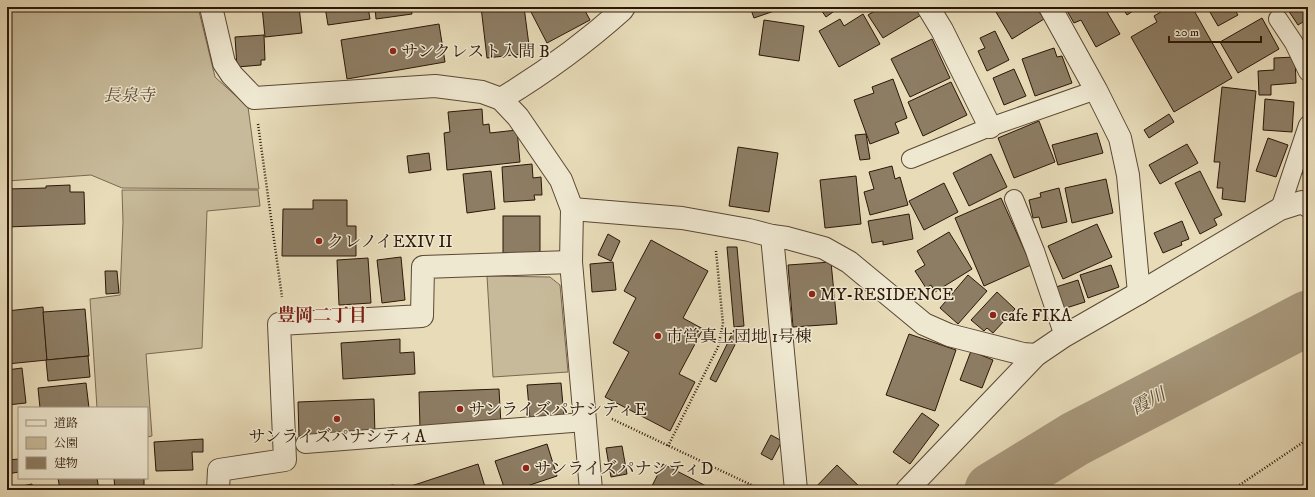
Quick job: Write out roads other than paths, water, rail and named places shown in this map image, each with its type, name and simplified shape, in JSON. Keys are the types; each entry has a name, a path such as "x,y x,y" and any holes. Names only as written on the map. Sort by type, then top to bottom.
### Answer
{"street":[{"path":"211,7 224,63 232,76 254,98 435,86 482,92 501,99 518,117 560,180 572,208 571,262 591,490"},
{"path":"501,99 531,81 591,37 624,7"},
{"path":"928,7 942,30 990,127"},
{"path":"1050,7 1096,90 1120,138 1128,175 1139,293"},
{"path":"907,490 1036,355 1064,336 1280,209 1305,204"},
{"path":"572,208 682,218 787,238 824,248 849,262 924,324 948,335 1022,354 1036,355"},
{"path":"772,236 796,490"},
{"path":"218,490 219,470 285,460 279,324 422,316 422,267 571,262"}],"lane":[{"path":"1278,19 1294,43 1308,72"},
{"path":"911,159 990,127 1096,90"},
{"path":"1280,209 1308,125"},
{"path":"1014,199 1035,251 1064,336"},
{"path":"306,444 584,414"}],"waterway":[{"name":"霞川","path":"992,490 1075,439 1308,318"}],"place":[{"name":"サンクレスト入間 B","path":"393,51"},
{"name":"クレノイEXIV II","path":"319,241"},
{"name":"MY-RESIDENCE","path":"812,294"},
{"name":"cafe FIKA","path":"993,315"},
{"name":"市営真土団地 1号棟","path":"658,336"},
{"name":"サンライズパナシティE","path":"460,409"},
{"name":"サンライズパナシティA","path":"337,419"},
{"name":"サンライズパナシティD","path":"526,468"}],"district":[{"name":"豊岡二丁目","path":"322,315"}],"park label":[{"name":"長泉寺","path":"129,95"}]}
